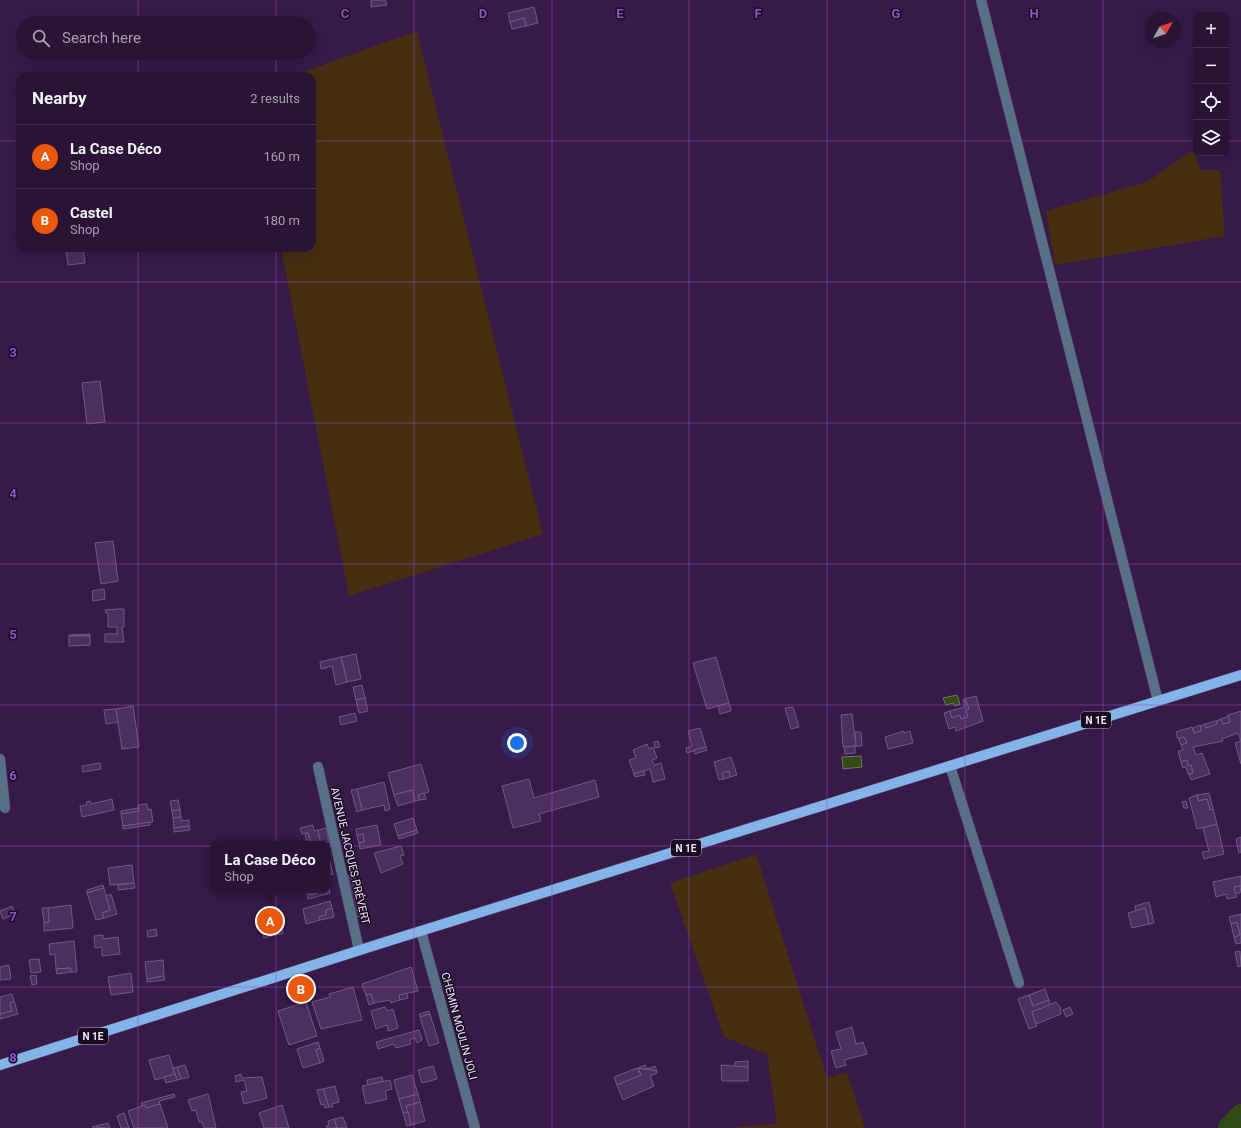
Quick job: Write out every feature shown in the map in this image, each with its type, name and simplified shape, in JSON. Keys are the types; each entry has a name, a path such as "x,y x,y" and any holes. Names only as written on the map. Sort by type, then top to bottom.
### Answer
{"main road":[{"name":"N 1E","path":"0,1065 359,950 1241,675"}],"street":[{"path":"981,0 1158,701"},
{"path":"0,759 5,808"},
{"path":"950,766 1019,983"},
{"name":"AVENUE JACQUES PRÉVERT","path":"318,768 359,950"},
{"name":"CHEMIN MOULIN JOLI","path":"421,931 474,1128"}],"shaded area":[{"path":"417,31 543,534 349,596 282,252 316,252 316,72 303,72"},
{"path":"1193,150 1193,156 1195,156 1201,170 1220,170 1225,236 1055,265 1046,211 1147,182"},
{"path":"957,695 960,704 955,706 953,703 946,705 943,698"},
{"path":"861,756 862,767 843,769 842,757"},
{"path":"756,854 827,1078 847,1072 865,1128 737,1128 777,1124 767,1054 724,1037 670,883"}],"building":[{"path":"371,0 385,0 387,5 371,7"},
{"path":"534,7 538,23 526,26 524,18 510,22 508,13"},
{"path":"524,18 526,26 512,29 510,22"},
{"path":"66,252 84,252 85,263 68,265"},
{"path":"100,381 105,422 87,424 82,383"},
{"path":"113,541 118,581 101,584 95,543"},
{"path":"104,589 105,599 93,601 92,591"},
{"path":"124,609 124,627 122,627 124,642 105,642 105,634 117,634 117,627 108,627 108,613 106,613 105,610"},
{"path":"90,634 90,636 69,636 69,635"},
{"path":"69,636 90,636 90,645 69,646"},
{"path":"356,654 361,679 347,682 341,657"},
{"path":"341,657 347,682 336,685 332,666 321,669 320,662"},
{"path":"716,657 729,703 707,709 693,663"},
{"path":"362,685 365,698 356,700 353,687"},
{"path":"976,696 983,721 956,731 955,727 949,729 944,713 950,711 952,718 960,715 961,719 968,717 966,710 969,709 965,699"},
{"path":"365,698 368,711 359,713 356,700"},
{"path":"965,699 969,709 966,710 968,717 961,719 960,715 952,718 950,711 965,707 963,700"},
{"path":"729,703 731,711 720,714 718,706"},
{"path":"133,706 139,747 122,749 116,709"},
{"path":"793,707 799,727 791,729 785,708"},
{"path":"116,709 118,722 106,724 104,710"},
{"path":"1241,711 1241,741 1238,733 1222,739 1223,741 1193,747 1196,755 1202,753 1210,774 1191,780 1189,774 1193,773 1191,765 1188,766 1187,760 1181,762 1178,751 1183,750 1181,745 1187,743 1184,737 1178,739 1176,732 1192,727 1194,733 1201,731 1200,726 1205,724 1206,728 1217,724 1216,721 1221,719 1223,724 1230,722 1228,715"},
{"path":"355,713 357,721 341,725 339,717"},
{"path":"852,714 856,746 843,747 841,715"},
{"path":"1228,716 1230,722 1223,724 1221,719"},
{"path":"1216,721 1217,724 1206,728 1205,724"},
{"path":"1200,725 1201,731 1194,733 1193,728"},
{"path":"700,728 706,747 687,753 686,748 692,746 688,731"},
{"path":"904,731 904,733 910,731 913,743 888,749 885,737"},
{"path":"855,732 861,732 862,746 856,746"},
{"path":"1184,737 1187,743 1181,745 1179,738"},
{"path":"658,741 660,747 655,748 654,742"},
{"path":"1241,741 1241,764 1235,743"},
{"path":"647,744 649,749 653,747 657,758 652,760 653,763 655,765 661,763 665,779 653,782 650,769 634,774 629,760 636,758 633,750"},
{"path":"855,746 855,753 845,754 844,747"},
{"path":"706,747 707,750 695,754 694,750"},
{"path":"731,757 737,775 730,777 729,771 722,773 724,779 719,780 714,762"},
{"path":"1187,760 1188,766 1191,765 1193,773 1188,774 1186,767 1183,768 1181,762"},
{"path":"100,763 101,769 83,772 82,766"},
{"path":"421,764 429,792 418,795 420,800 415,801 412,790 394,795 388,773"},
{"path":"644,771 645,775 635,777 634,774"},
{"path":"729,771 730,777 724,779 722,773"},
{"path":"529,779 534,798 595,780 599,797 539,814 541,821 513,828 502,786"},
{"path":"384,782 390,809 385,811 384,805 362,810 357,789"},
{"path":"357,789 362,810 357,812 351,790"},
{"path":"412,790 415,801 398,806 394,795"},
{"path":"424,793 426,799 420,800 418,795"},
{"path":"1209,793 1213,809 1210,810 1207,799 1198,801 1197,795"},
{"path":"1197,795 1198,801 1207,799 1210,810 1213,809 1217,824 1197,829 1189,798"},
{"path":"112,799 114,810 82,817 80,806 87,805 86,802 90,801 91,804"},
{"path":"178,800 180,810 172,811 170,801"},
{"path":"1186,801 1188,808 1184,808 1182,802"},
{"path":"147,804 148,810 151,809 153,822 123,826 121,814 139,811 138,805"},
{"path":"138,808 139,811 121,814 121,811"},
{"path":"180,810 181,817 173,818 172,811"},
{"path":"181,817 181,821 189,820 189,826 174,828 173,818"},
{"path":"413,818 417,830 398,836 394,824"},
{"path":"150,822 150,825 123,829 123,826"},
{"path":"1217,824 1224,854 1204,859 1202,852 1209,851 1203,828"},
{"path":"313,825 314,831 318,830 320,841 310,841 308,833 302,834 300,828"},
{"path":"377,825 381,845 360,849 359,843 364,842 363,834 357,836 356,829"},
{"path":"189,826 190,830 174,832 174,828"},
{"path":"326,828 329,841 320,841 318,830"},
{"path":"417,830 418,833 399,839 398,836"},
{"path":"305,833 308,833 310,841 306,841"},
{"path":"363,834 364,842 359,843 357,836"},
{"path":"1241,837 1241,852 1239,853 1236,839"},
{"path":"401,846 404,855 400,856 403,864 381,873 374,853"},
{"path":"330,862 333,874 330,875"},
{"path":"132,865 134,883 110,885 108,868"},
{"path":"354,875 356,881 349,882 348,876"},
{"path":"1241,876 1241,886 1234,887 1237,897 1227,899 1226,894 1216,897 1213,882"},
{"path":"356,881 363,909 355,911 349,882"},
{"path":"134,883 135,888 118,890 118,885"},
{"path":"103,885 104,888 87,893 87,890"},
{"path":"1241,886 1240,893 1235,893 1234,887"},
{"path":"104,888 110,910 102,913 104,918 96,920 87,893"},
{"path":"307,893 310,893 310,895 317,893 330,893 308,899"},
{"path":"111,894 117,914 104,918 102,913 110,910 106,896"},
{"path":"330,901 332,908 326,910 326,915 319,917 320,920 306,924 303,909"},
{"path":"1149,902 1154,923 1149,924 1145,908 1136,911 1135,906"},
{"path":"71,905 73,928 44,931 44,923 49,922 48,908"},
{"path":"12,906 15,914 3,919 0,911"},
{"path":"42,908 48,908 49,922 44,923"},
{"path":"332,908 334,917 320,920 319,917 326,915 326,910"},
{"path":"1145,908 1149,924 1132,928 1128,913"},
{"path":"363,909 365,915 357,917 355,911"},
{"path":"278,911 282,927 275,928 276,935 264,938 259,915"},
{"path":"1241,914 1241,943 1236,944 1234,937 1240,935 1237,922 1231,924 1229,917"},
{"path":"1237,922 1240,935 1234,937 1231,924"},
{"path":"282,927 283,934 276,935 275,928"},
{"path":"156,929 157,936 148,937 147,931"},
{"path":"103,935 103,939 118,937 120,954 102,956 102,947 95,948 94,936"},
{"path":"74,941 77,972 71,972 70,968 56,969 55,954 50,955 49,944"},
{"path":"1240,951 1241,966 1238,967 1235,952"},
{"path":"39,959 41,972 31,973 29,960"},
{"path":"163,960 164,976 147,979 145,962"},
{"path":"9,965 11,979 0,980 0,967"},
{"path":"411,967 418,991 399,995 400,1000 391,1003 390,1000 374,1003 371,994 366,995 362,984"},
{"path":"70,968 71,972 57,974 56,969"},
{"path":"131,973 133,992 111,995 108,977"},
{"path":"36,975 37,984 32,985 30,976"},
{"path":"164,976 165,980 147,982 147,979"},
{"path":"353,987 362,1020 321,1029 312,1002 330,997 329,994"},
{"path":"1045,989 1049,1000 1033,1006 1029,995"},
{"path":"407,993 408,998 400,1000 399,995"},
{"path":"12,994 14,1001 10,1003 12,1011 0,1014 0,997"},
{"path":"371,994 374,1003 369,1005 366,995"},
{"path":"1029,995 1033,1006 1049,1000 1050,1005 1032,1012 1037,1026 1029,1029 1018,999"},
{"path":"14,1001 18,1014 0,1019 0,1014 12,1011 10,1003"},
{"path":"306,1002 317,1036 289,1045 278,1011"},
{"path":"1056,1002 1060,1007 1061,1014 1036,1024 1032,1012"},
{"path":"385,1007 387,1011 393,1009 398,1028 388,1031 387,1025 376,1029 371,1011"},
{"path":"1070,1007 1073,1014 1066,1017 1063,1010"},
{"path":"429,1011 430,1014 420,1017 419,1014"},
{"path":"430,1014 439,1043 429,1046 420,1017"},
{"path":"852,1027 856,1044 863,1042 867,1054 844,1060 846,1065 836,1068 831,1051 841,1049 836,1032"},
{"path":"419,1030 422,1040 417,1043 415,1038 410,1040 411,1044 396,1048 394,1044 378,1049 376,1042"},
{"path":"318,1042 320,1048 316,1050 320,1063 303,1068 297,1049"},
{"path":"320,1048 324,1061 320,1063 316,1050"},
{"path":"169,1055 175,1074 155,1080 149,1060"},
{"path":"748,1061 748,1067 735,1067 735,1062"},
{"path":"185,1065 189,1077 181,1079 177,1067"},
{"path":"645,1065 647,1069 655,1066 657,1071 638,1068"},
{"path":"721,1065 748,1067 748,1081 722,1081"},
{"path":"433,1066 437,1079 422,1083 418,1070"},
{"path":"177,1067 181,1079 177,1080 173,1068"},
{"path":"637,1068 641,1075 617,1085 614,1077"},
{"path":"638,1068 657,1071 657,1073 650,1076 654,1086 623,1100 617,1085 641,1075"},
{"path":"175,1074 177,1080 166,1083 164,1077"},
{"path":"241,1074 242,1078 262,1077 267,1098 244,1104 241,1092 247,1091 244,1080 236,1082 235,1076"},
{"path":"412,1075 418,1094 399,1099 394,1080"},
{"path":"382,1077 383,1081 368,1085 367,1080"},
{"path":"390,1080 392,1089 385,1091 387,1099 366,1104 362,1086"},
{"path":"335,1086 339,1102 332,1104 333,1107 329,1107 323,1089"},
{"path":"323,1089 329,1107 325,1108 324,1104 321,1105 317,1090"},
{"path":"174,1094 175,1097 159,1101 160,1104 146,1108 145,1105 142,1106 141,1103"},
{"path":"208,1094 216,1128 204,1128 202,1122 199,1122 196,1110 192,1111 188,1100"},
{"path":"418,1094 420,1102 406,1106 408,1112 403,1113 399,1099"},
{"path":"420,1102 425,1121 411,1125 406,1106"},
{"path":"160,1104 168,1128 134,1128 128,1111 145,1105 146,1108"},
{"path":"282,1105 289,1128 264,1128 259,1113"},
{"path":"408,1112 411,1125 407,1126 403,1113"},
{"path":"124,1113 129,1128 121,1128 117,1116"},
{"path":"343,1117 347,1128 337,1128 334,1119"},
{"path":"334,1119 337,1128 327,1128 326,1126 329,1125 328,1121"},
{"path":"108,1123 110,1128 92,1127"}],"waterway":[{"path":"1229,1128 1241,1115"}],"place":[{"name":"La Case Déco","path":"270,921"},
{"name":"Castel","path":"301,989"}]}
